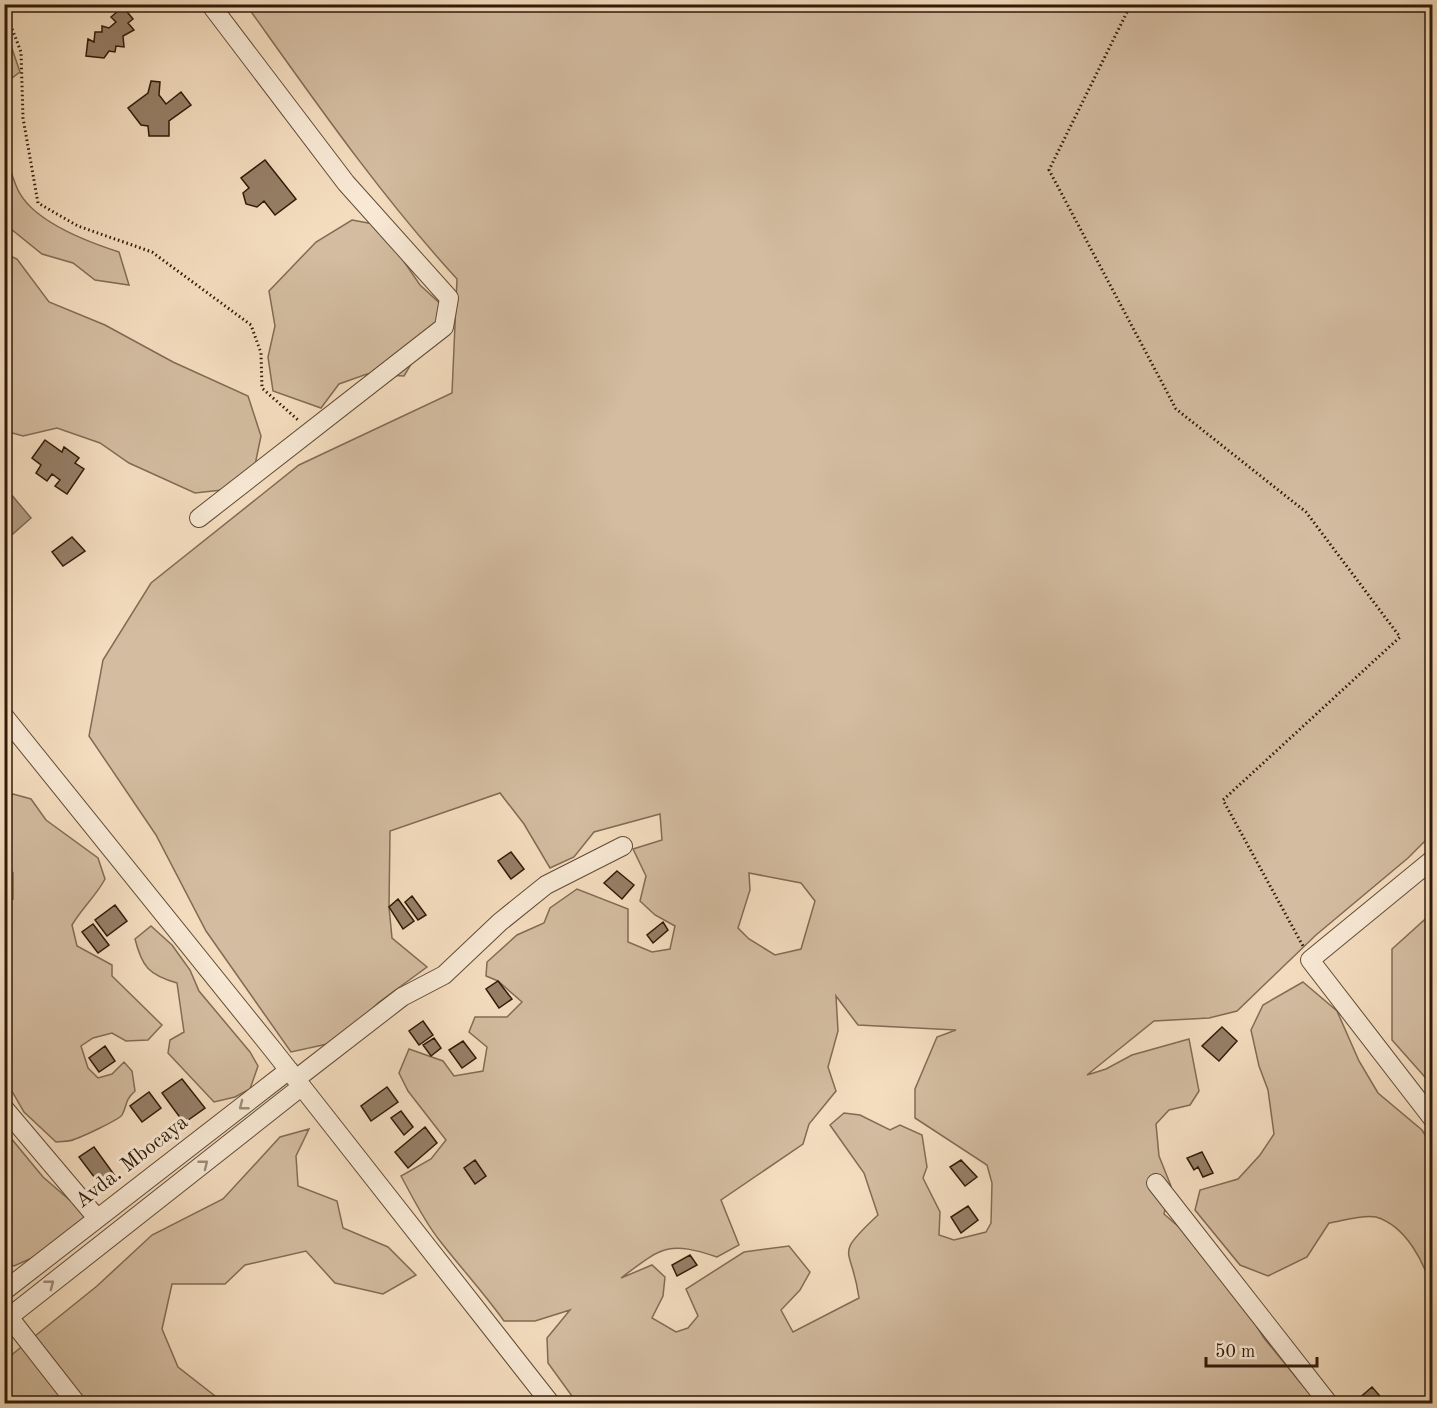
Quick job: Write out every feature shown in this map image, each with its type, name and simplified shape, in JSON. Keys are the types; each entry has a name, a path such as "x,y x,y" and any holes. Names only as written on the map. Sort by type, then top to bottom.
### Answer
{"street":[{"path":"199,518 444,327 449,298 346,183 210,4"},
{"path":"4,716 295,1079 551,1404"},
{"path":"76,1404 7,1319 295,1079 402,997 444,975 500,922 546,885 623,846"},
{"path":"1432,860 1310,960 1432,1118"},
{"name":"Avda. Mbocaya","path":"4,1291 97,1218 295,1079"},
{"path":"4,1108 97,1218"},
{"path":"1156,1183 1329,1404"}],"path":[{"path":"1131,4 1049,170 1176,409 1306,512 1400,637 1223,800 1310,960"},
{"path":"4,8 21,52 23,118 38,203 78,226 152,252 251,325 261,353 262,388 310,430"}],"shaded area":[{"path":"250,5 1432,5 1432,834 1408,858 1316,935 1237,1011 1209,1018 1154,1021 1087,1075 1106,1069 1132,1055 1189,1039 1199,1091 1190,1105 1169,1110 1156,1124 1159,1156 1171,1186 1164,1214 1195,1241 1246,1309 1264,1338 1317,1403 577,1403 548,1363 547,1338 570,1310 535,1321 504,1321 434,1233 414,1201 401,1176 431,1159 446,1140 408,1091 399,1073 409,1049 443,1061 454,1076 483,1071 487,1047 469,1032 475,1017 507,1017 522,1002 498,981 486,976 487,962 517,935 544,923 550,908 577,889 628,909 628,942 652,952 670,949 675,926 655,915 640,901 646,876 633,849 662,840 660,814 594,832 574,857 550,868 524,824 500,793 390,831 389,907 392,938 427,967 378,1003 341,1041 291,1052 206,931 156,835 89,736 103,660 151,583 299,465 452,393 457,279 376,182 252,13","holes":["749,873 801,883 815,901 801,949 775,955 749,939 738,928 750,890","836,996 858,1025 956,1030 937,1037 915,1089 915,1118 987,1165 992,1183 991,1223 986,1232 954,1240 939,1235 940,1212 923,1178 927,1167 922,1135 900,1125 890,1130 860,1115 844,1113 830,1125 864,1173 878,1215 850,1246 850,1260 859,1298 793,1332 781,1310 800,1290 810,1272 789,1246 744,1252 686,1289 698,1316 688,1328 676,1332 652,1318 663,1296 665,1277 652,1265 621,1278 665,1250 687,1249 717,1257 739,1245 721,1200 803,1144 809,1124 836,1091 828,1067 838,1031"]},
{"path":"4,25 20,72 5,83 4,83"},
{"path":"4,145 13,179 25,201 48,221 62,229 119,252 129,285 95,280 73,263 42,254 6,225"},
{"path":"352,220 379,225 420,285 445,308 404,376 367,374 339,384 321,408 273,391 268,357 275,326 269,291 316,242"},
{"path":"4,253 17,259 49,302 105,325 173,362 248,396 261,436 255,465 240,488 195,493 129,463 100,443 57,428 23,436 5,431"},
{"path":"5,487 31,518 6,540 4,539"},
{"path":"13,794 31,799 46,820 98,858 105,879 72,925 77,946 112,965 112,976 162,1025 148,1040 126,1041 112,1033 93,1038 81,1046 88,1068 98,1078 112,1074 124,1062 132,1071 135,1091 129,1097 120,1117 92,1132 68,1141 56,1142 24,1112 5,1079 4,896 13,899 13,873 5,864 4,803"},
{"path":"1432,913 1432,1085 1392,1040 1392,949"},
{"path":"151,926 172,945 190,970 199,991 250,1052 258,1066 250,1089 235,1097 214,1102 168,1053 170,1040 184,1032 177,983 160,977 148,969 138,949 135,939"},
{"path":"1303,982 1337,1011 1359,1061 1378,1093 1422,1130 1432,1146 1432,1289 1419,1257 1405,1237 1396,1228 1376,1217 1359,1217 1329,1223 1307,1257 1268,1276 1240,1265 1195,1210 1200,1190 1238,1179 1260,1155 1274,1134 1268,1090 1259,1066 1251,1030 1263,1005"},
{"path":"309,1129 296,1156 298,1186 337,1201 343,1228 388,1247 416,1275 383,1294 335,1283 306,1251 245,1265 225,1284 172,1284 162,1329 178,1367 224,1403 5,1403 4,1361 97,1286 152,1235 223,1199 280,1137"},
{"path":"5,1131 43,1177 87,1215 59,1246 14,1266 5,1263 4,1241 10,1231 5,1225"}],"building":[{"path":"123,7 133,19 128,23 134,30 123,36 124,47 116,46 115,52 109,51 104,58 86,56 88,39 94,42 95,32 102,32 102,26 109,28 116,22 111,17"},
{"path":"151,81 160,82 159,95 166,104 181,92 191,105 169,121 169,136 149,136 148,126 141,125 128,108 148,93"},
{"path":"265,160 296,199 275,215 264,201 257,207 246,204 243,193 249,188 241,178"},
{"path":"45,440 62,452 64,447 79,458 75,463 84,469 67,494 55,486 60,480 52,474 47,481 36,473 41,465 32,458"},
{"path":"72,537 85,551 63,566 52,552"},
{"path":"511,852 524,869 511,879 498,861"},
{"path":"617,871 634,885 622,899 604,883"},
{"path":"412,896 426,915 418,920 405,902"},
{"path":"398,899 414,921 403,929 389,907"},
{"path":"115,905 127,921 107,936 95,920"},
{"path":"663,922 668,930 653,943 647,935"},
{"path":"93,924 109,945 98,953 82,932"},
{"path":"498,981 512,999 499,1008 486,989"},
{"path":"423,1021 433,1035 419,1045 409,1031"},
{"path":"1222,1027 1237,1041 1219,1061 1202,1046"},
{"path":"434,1038 441,1048 431,1056 423,1045"},
{"path":"463,1041 476,1058 462,1068 449,1050"},
{"path":"105,1046 115,1061 99,1072 89,1058"},
{"path":"182,1079 205,1108 184,1123 162,1093"},
{"path":"387,1087 398,1102 371,1121 361,1106"},
{"path":"149,1092 161,1108 142,1122 130,1106"},
{"path":"401,1111 413,1127 404,1135 391,1118"},
{"path":"425,1127 437,1143 408,1168 395,1152"},
{"path":"94,1147 118,1180 104,1190 79,1157"},
{"path":"1202,1152 1213,1173 1203,1177 1198,1167 1194,1170 1187,1158"},
{"path":"475,1160 486,1176 475,1184 464,1168"},
{"path":"961,1160 977,1177 965,1186 950,1167"},
{"path":"968,1206 978,1220 961,1233 951,1217"},
{"path":"690,1255 697,1265 677,1276 672,1265"},
{"path":"1372,1387 1386,1403 1358,1404 1356,1401"}]}
